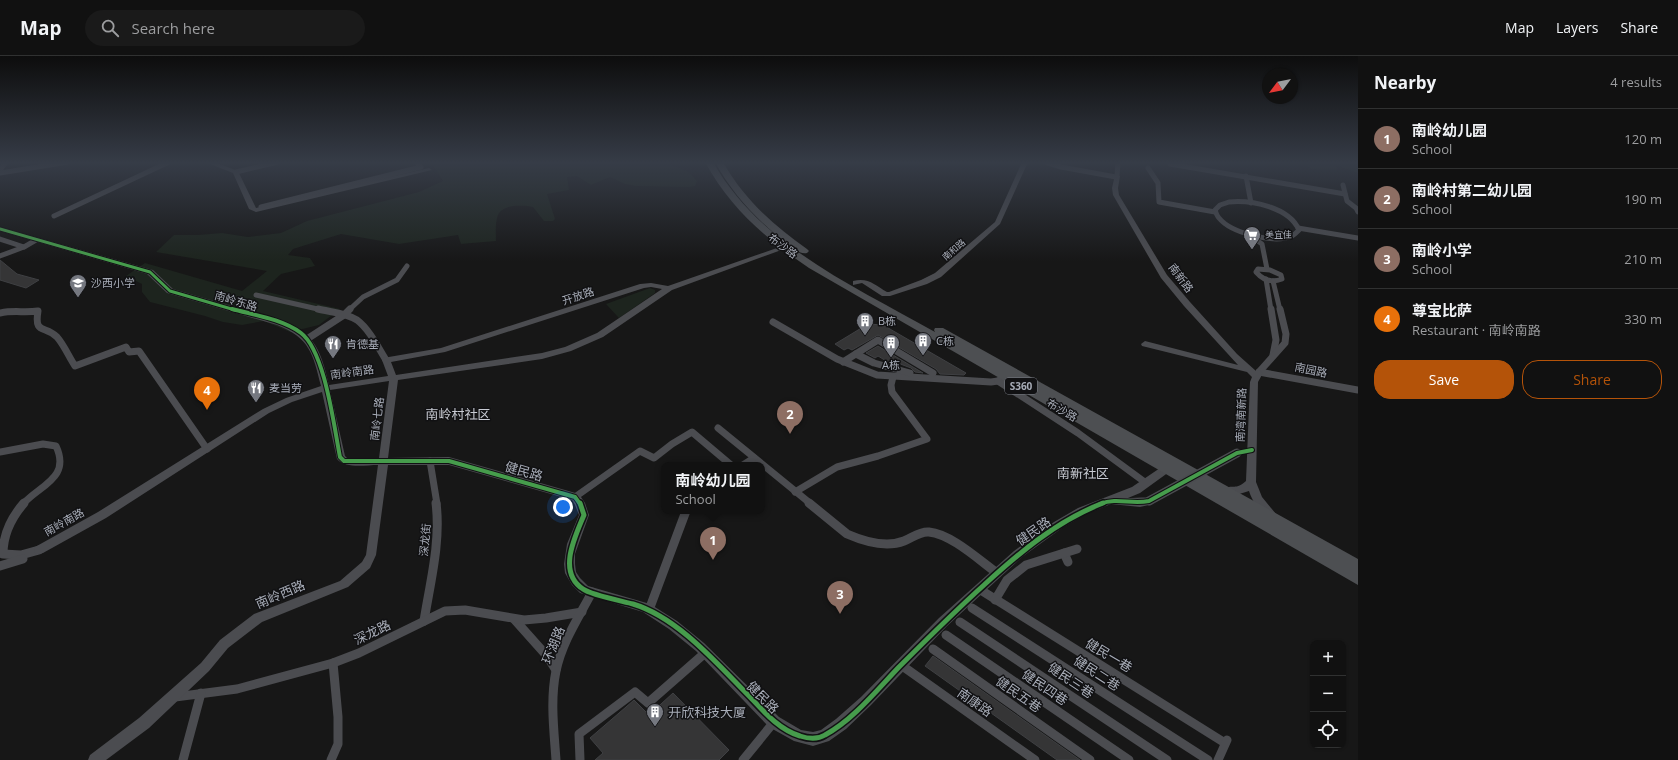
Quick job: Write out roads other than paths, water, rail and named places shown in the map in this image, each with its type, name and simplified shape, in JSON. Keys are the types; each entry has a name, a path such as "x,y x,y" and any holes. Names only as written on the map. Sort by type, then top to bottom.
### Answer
{"main road":[{"name":"布沙路","path":"729,195 735,204 767,234 820,262 1358,566"},
{"name":"布沙路","path":"740,195 789,246 812,266 1002,379 1166,469 1358,580"}],"street":[{"path":"54,216 99,195"},
{"path":"246,195 252,209 256,210 322,195"},
{"path":"260,207 309,195"},
{"name":"南和路","path":"856,283 859,281 865,282 885,294 890,294 924,282 938,275 998,223 1011,195"},
{"name":"南新路","path":"1116,195 1164,276 1187,304 1249,370 1258,374"},
{"path":"1159,195 1159,202 1215,212"},
{"path":"1249,195 1251,203"},
{"path":"1345,195 1347,201 1357,209"},
{"path":"1215,212 1217,207 1223,204 1232,202 1251,203 1283,214 1293,220 1298,228 1358,238"},
{"path":"1215,212 1218,218 1225,224 1262,244 1267,269"},
{"path":"1244,233 1274,238 1292,236 1297,233 1298,228"},
{"name":"南岭东路","path":"0,229 150,272 170,291 280,323 297,330 307,339 314,350 325,388 341,460 352,462 384,462"},
{"path":"1262,244 1274,238"},
{"path":"0,239 24,247"},
{"path":"0,256 24,247 36,240"},
{"name":"开放路","path":"386,360 442,350 643,286 651,285 669,288 789,246"},
{"path":"307,339 344,315 363,297 397,280 407,266"},
{"path":"1258,269 1267,269 1278,273 1282,278 1274,281 1259,276 1256,272 1258,269"},
{"path":"1266,279 1276,340 1273,355"},
{"name":"南湾南新路","path":"1274,281 1286,334 1286,343 1273,355 1258,374 1254,382 1251,482 1254,493 1259,502 1278,520"},
{"name":"南岭南路","path":"39,550 102,515 266,411 289,400 325,388 542,356 568,350 600,336 669,288"},
{"path":"256,295 344,315 358,320 386,360 394,379"},
{"path":"0,313 13,310 22,313 38,311 36,322 39,328 56,336 75,366 126,347 129,352 139,351 207,449"},
{"path":"773,322 843,362 877,375 991,382 1002,379 1090,441 1146,483"},
{"path":"843,362 878,340 925,367 933,374"},
{"path":"1145,344 1249,370"},
{"path":"856,354 868,361 885,364 910,373"},
{"name":"南园路","path":"1258,374 1358,390"},
{"path":"796,492 838,467 878,456 927,439 892,392 891,385 893,377"},
{"name":"南岭七路","path":"384,462 394,379"},
{"path":"718,428 759,462"},
{"path":"575,497 640,452 654,458 672,444 692,432 727,462"},
{"path":"0,452 43,444 56,446 60,454 59,468 56,477 30,497 15,515 5,532 2,547 3,554 14,557 39,550"},
{"name":"健民路","path":"384,462 449,461 575,497 580,503 584,515 572,544 568,561 570,575 577,585 584,590 649,610 673,624 705,653 774,722 784,729 799,736 813,738 824,736 841,724 901,666 943,622 1018,554 1058,525 1082,511 1111,500 1127,503 1149,502 1237,453 1252,450"},
{"path":"748,462 754,458"},
{"name":"深龙街","path":"424,621 433,565 438,517 430,461"},
{"name":"南岭西路","path":"95,760 144,723 205,667 224,644 258,618 344,584 366,565 371,555 384,462"},
{"path":"765,467 847,534 858,539 893,543 902,542 918,534 927,532 935,533 948,539 997,573"},
{"path":"1111,500 1132,492 1166,469"},
{"path":"1225,490 1233,492 1240,491 1247,487 1251,482"},
{"path":"649,610 685,514"},
{"path":"995,600 1007,580 1026,565 1077,549"},
{"path":"0,566 25,558 39,550"},
{"path":"1064,553 1068,562"},
{"name":"健民一巷","path":"979,590 1121,680 1128,682 1226,742 1218,760"},
{"name":"环湖路","path":"556,760 554,687 556,670 565,645 592,592"},
{"name":"健民二巷","path":"972,608 1208,760"},
{"name":"深龙路","path":"173,697 237,689 333,663 359,653 445,611 454,609 524,620 582,612"},
{"path":"514,619 547,656 556,670"},
{"name":"健民三巷","path":"960,622 1167,760"},
{"name":"健民四巷","path":"946,635 1129,760"},
{"name":"健民五巷","path":"933,649 1090,760"},
{"path":"580,760 579,734 635,692 648,703 705,653"},
{"path":"331,760 338,744 338,717 333,663"},
{"name":"南康路","path":"901,666 1035,760"},
{"path":"183,760 201,693"},
{"path":"743,760 774,722"}],"place":[{"name":"美宜佳","path":"1252,250"},
{"name":"沙西小学","path":"78,298"},
{"name":"B栋","path":"865,336"},
{"name":"C栋","path":"923,356"},
{"name":"A栋","path":"891,358"},
{"name":"肯德基","path":"333,359"},
{"name":"麦当劳","path":"256,403"},
{"name":"尊宝比萨","path":"207,410"},
{"name":"南岭村第二幼儿园","path":"790,434"},
{"name":"南岭幼儿园","path":"713,560"},
{"name":"南岭小学","path":"840,614"},
{"name":"开欣科技大厦","path":"655,727"}],"district":[{"name":"南岭村社区","path":"458,414"},
{"name":"南新社区","path":"1083,473"}]}
